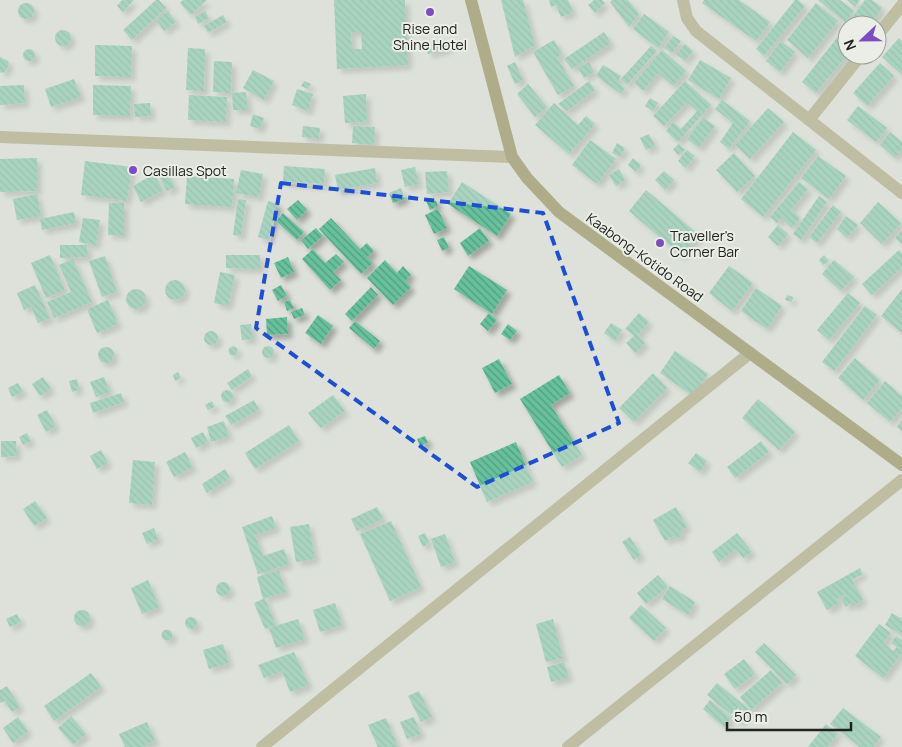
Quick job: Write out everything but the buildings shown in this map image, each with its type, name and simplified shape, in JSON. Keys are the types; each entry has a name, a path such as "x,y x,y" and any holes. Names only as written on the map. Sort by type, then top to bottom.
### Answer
{"main road":[{"name":"Kaabong-Kotido Road","path":"471,0 512,157 527,178 559,212 902,464"}],"street":[{"path":"683,0 687,18 696,31 902,193"},
{"path":"887,24 902,5"},
{"path":"809,120 853,65"},
{"path":"0,137 512,157"},
{"path":"262,747 750,353"},
{"path":"568,747 902,480"}],"highlighted area":[{"path":"281,183 543,213 619,423 477,487 256,328"}],"place":[{"name":"Rise and Shine Hotel","path":"430,12"},
{"name":"Casillas Spot","path":"133,170"},
{"name":"Traveller's Corner Bar","path":"660,243"}]}
